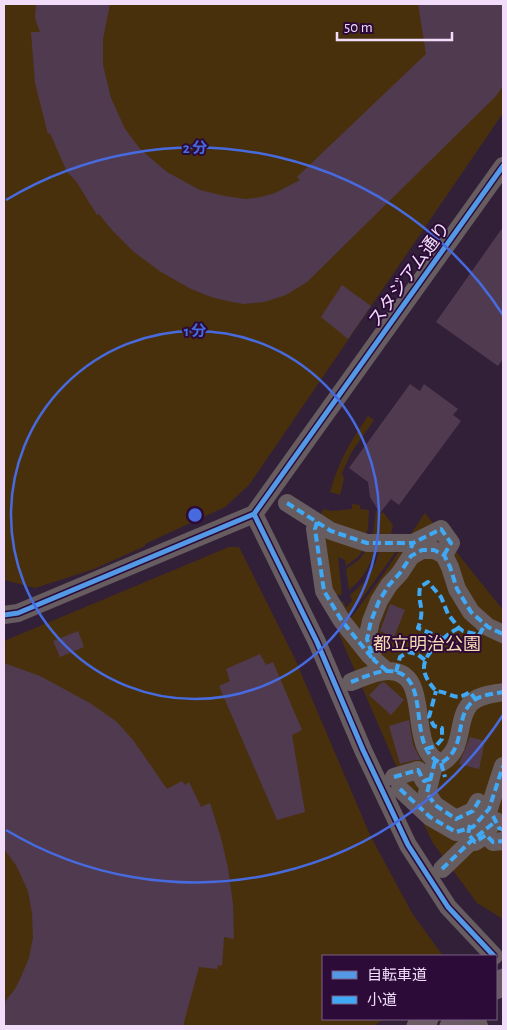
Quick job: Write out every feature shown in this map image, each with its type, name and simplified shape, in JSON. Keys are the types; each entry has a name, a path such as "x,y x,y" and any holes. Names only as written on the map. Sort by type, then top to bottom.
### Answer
{"street":[{"name":"スタジアム通り","path":"254,514 503,166"},
{"path":"288,503 331,531 368,543 414,549"},
{"path":"9,611 254,514 317,642 363,750 408,845 448,907 493,955"},
{"path":"317,522 316,529 324,591 342,621 380,666 405,676 412,682 427,753 438,770"},
{"path":"380,666 367,639 371,621 379,601 389,585 400,573 414,549 440,530 451,543 444,555 450,566 457,589 471,612 488,627 503,634"},
{"path":"351,682 380,666"},
{"path":"486,799 499,825 471,834 456,832 430,817 397,783 418,770 424,781 438,770 450,758 460,736 465,713 470,703 485,695 503,692"},
{"path":"442,869 471,834 478,821 488,809 486,799 503,759"},
{"path":"438,770 427,793 435,805 456,819 473,811 486,799 503,766"},
{"path":"471,834 475,842 486,835 493,842 503,842"}],"green space":[{"path":"4,4 503,4 503,113 249,485 225,507 145,544 145,546 94,569 35,588 4,580"},
{"path":"368,416 374,420 351,453 342,473 344,479 340,495 330,492 346,452"},
{"path":"352,504 360,505 360,509 369,510 368,528 365,536 346,529 321,515 323,509 332,511 352,509"},
{"path":"376,510 381,514 383,512 393,525 390,537 371,538"},
{"name":"都立明治公園","path":"425,513 503,610 503,919 477,903 433,843 404,784 339,634 380,579"},
{"path":"323,536 366,546 358,557 346,566 345,560 338,557 342,594 333,597"},
{"path":"402,543 345,622 336,604 343,601 346,608 352,601 350,595 370,574 380,547"},
{"path":"369,546 376,547 372,560 366,571 349,590 346,569 360,559"},
{"path":"229,547 239,547 295,659 370,835 412,913 442,955 322,955 322,1020 382,1020 373,1026 4,1026 4,641"}],"building":[{"path":"36,4 110,4 103,39 103,65 111,98 125,129 140,149 167,172 200,190 225,196 245,199 261,197 275,193 300,180 297,177 426,54 418,4 503,4 503,86 496,96 307,282 286,295 264,302 244,304 232,302 211,297 191,289 161,272 134,252 99,214 97,215 76,181 67,172 50,133 48,134 35,83 31,32 40,32 35,18"},
{"path":"503,227 503,359 498,366 436,322"},
{"path":"342,285 371,306 348,339 321,317"},
{"path":"410,384 420,391 424,384 458,409 453,415 461,421 399,505 391,499 380,513 370,497 368,482 349,468"},
{"path":"390,604 405,610 394,637 380,631"},
{"path":"78,631 84,647 60,657 53,641"},
{"path":"260,654 266,665 273,662 302,730 292,735 305,812 277,820 219,686 230,681 226,669"},
{"path":"4,663 40,676 90,703 117,722 133,740 167,789 182,781 185,785 189,782 201,807 210,803 228,868 233,904 234,939 224,937 222,966 218,965 217,969 199,967 183,1026 4,1026 4,1003 15,989 21,977 29,958 33,937 32,913 28,891 16,865 4,849"},
{"path":"384,682 404,700 391,715 369,695"},
{"path":"409,720 413,745 421,760 400,764 389,726"},
{"path":"470,737 485,741 479,769 459,764"}],"marked path":[{"path":"287,503 331,531 367,543 413,543"},
{"path":"317,522 315,529 324,591 342,621 372,658"},
{"path":"411,548 413,543 441,529 451,543 444,555"},
{"path":"387,671 374,660 367,639 371,621 379,601 389,585 400,573 411,556 422,550 434,550 444,555 457,589 471,612 488,627 503,634"},
{"path":"443,639 418,628 421,615 420,587 428,582 441,597 448,614 459,628 463,631 479,635 485,625"},
{"path":"459,628 447,636 429,654 424,665 424,671 430,684 436,691 457,697 470,692 476,700"},
{"path":"396,672 400,657 408,652 417,654 425,660"},
{"path":"351,682 383,671 402,674 411,683 416,696 424,742 430,755 441,763 454,750 465,711 470,704 481,697 503,692"},
{"path":"426,749 436,746 442,739 442,728 434,726 429,717 436,691"},
{"path":"435,761 427,793 435,805 456,819 473,811 480,799"},
{"path":"441,763 445,777"},
{"path":"400,789 430,817 456,832 473,827 489,809 503,766"},
{"path":"394,777 418,770 424,781 430,779"},
{"path":"493,816 499,828 503,830"},
{"path":"442,869 470,842 496,821"},
{"path":"470,825 468,834 475,842 486,835 493,842 503,841"}],"cycle path":[{"path":"4,615 18,613 254,514 503,166"},
{"path":"254,514 317,642 363,750 408,845 448,907 493,955"}]}
